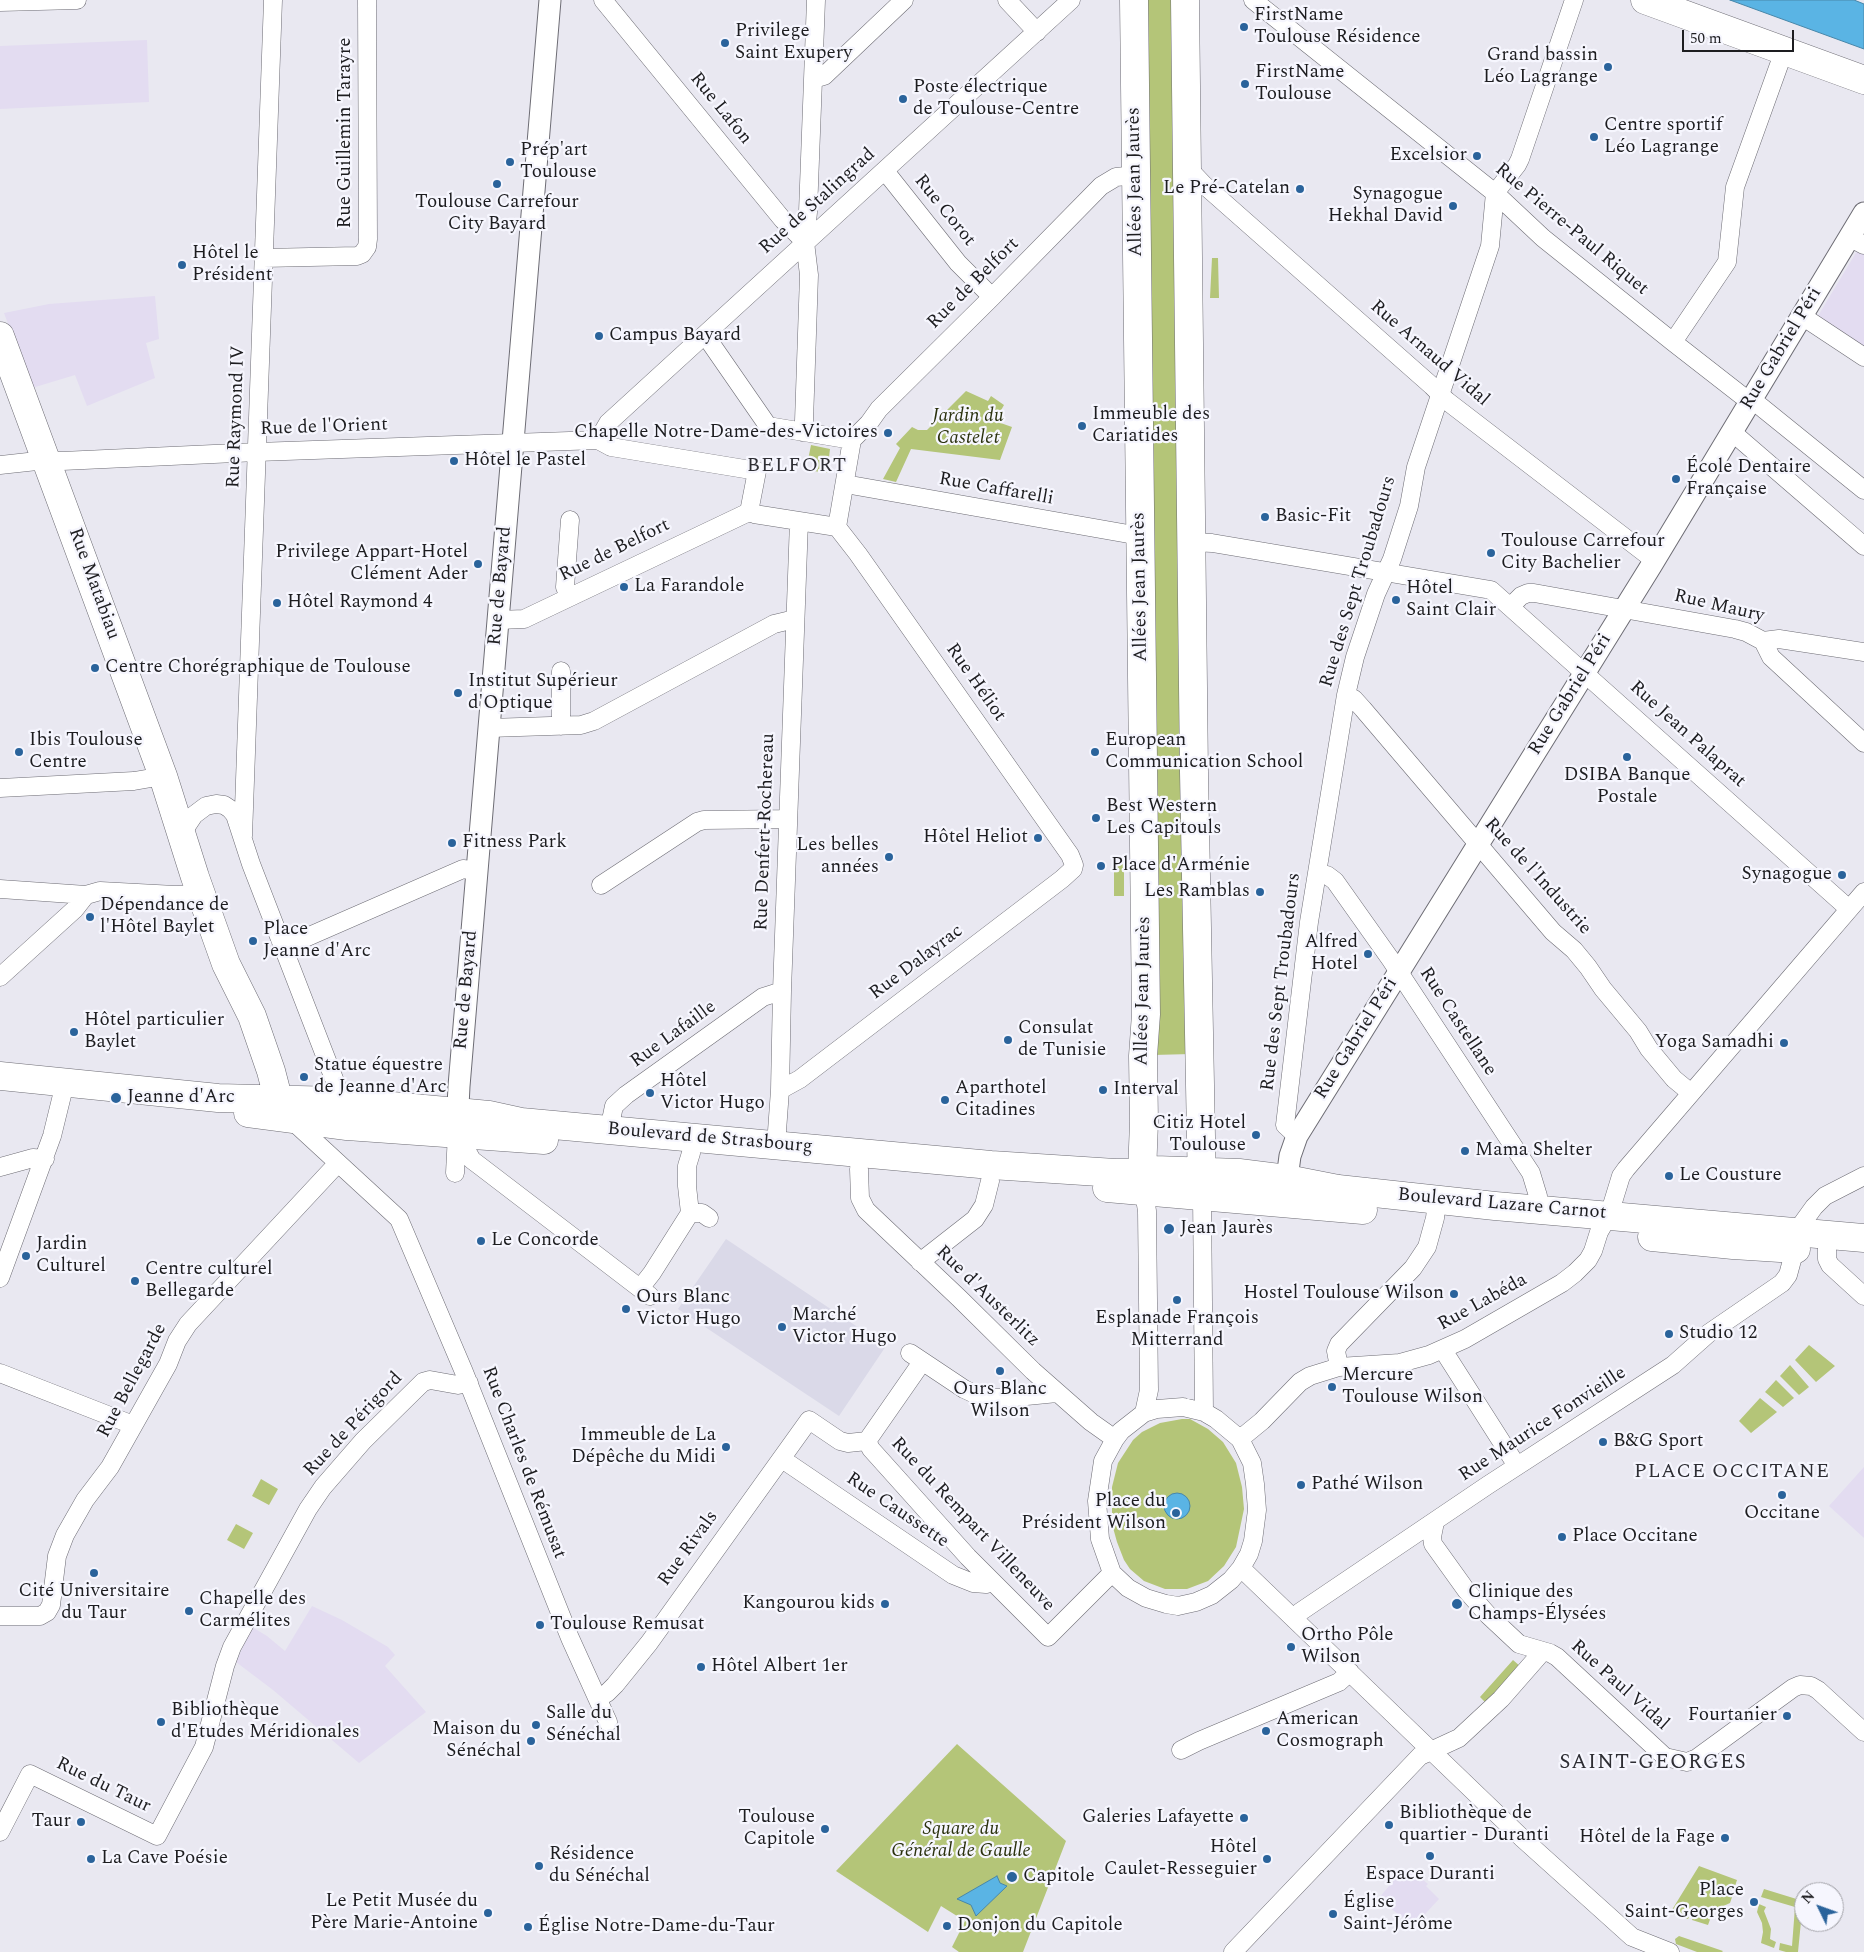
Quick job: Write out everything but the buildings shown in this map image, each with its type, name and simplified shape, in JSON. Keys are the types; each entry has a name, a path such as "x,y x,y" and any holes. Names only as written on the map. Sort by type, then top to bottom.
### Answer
{"main road":[{"name":"Allées Jean Jaurès","path":"1134,0 1146,1014 1143,1056 1143,1182"},
{"path":"1185,0 1201,1183"},
{"path":"1645,0 1864,80"},
{"name":"Rue Matabiau","path":"0,336 163,776 182,834"},
{"path":"182,834 201,894 232,978 252,1016 286,1109"},
{"name":"Boulevard de Strasbourg","path":"0,1076 64,1091 255,1114 338,1101 457,1123 691,1153 990,1181 1087,1186 1143,1182"},
{"name":"Boulevard de Strasbourg","path":"0,1091 64,1091"},
{"name":"Boulevard de Strasbourg","path":"286,1109 347,1126 457,1123 489,1115 521,1122 610,1122 776,1145 992,1165 1143,1182"},
{"name":"Boulevard Lazare Carnot","path":"1143,1182 1155,1170 1201,1183 1436,1209 1795,1241 1827,1243 1864,1238"},
{"name":"Boulevard Lazare Carnot","path":"1201,1183 1287,1179 1436,1209 1537,1209 1604,1224"},
{"name":"Boulevard Lazare Carnot","path":"1827,1243 1864,1255"}],"street":[{"path":"0,2 78,0"},
{"name":"Rue Raymond IV","path":"243,836 273,0"},
{"name":"Rue Guillemin Tarayre","path":"263,258 357,256 362,254 367,247 366,0"},
{"name":"Rue de Bayard","path":"455,1173 457,1123 550,0"},
{"name":"Rue Lafon","path":"603,0 783,220 806,242"},
{"path":"802,432 804,421 809,275 806,242 816,0"},
{"path":"814,79 824,76 904,0"},
{"path":"1007,0 1037,32"},
{"name":"Rue de Stalingrad","path":"598,440 608,423 1071,0"},
{"name":"Rue Pierre-Paul Riquet","path":"1253,0 1495,193 1543,238 1673,342 1760,406 1864,490"},
{"path":"1495,193 1520,159 1574,0"},
{"path":"1673,342 1727,262 1735,187 1784,51"},
{"name":"Rue Arnaud Vidal","path":"1187,167 1455,407 1654,560"},
{"name":"Rue Corot","path":"886,171 958,263 992,297"},
{"name":"Rue de Belfort","path":"852,440 869,423 879,409 1101,186 1116,177 1136,175"},
{"name":"Rue des Sept Troubadours","path":"1297,1136 1285,1126 1309,922 1346,695 1355,657 1376,594 1392,559 1409,506 1416,467 1490,246 1495,193"},
{"name":"Rue Gabriel Péri","path":"1287,1179 1290,1156 1297,1136 1624,609 1802,316 1856,241 1864,214"},
{"path":"1802,316 1864,357"},
{"path":"513,443 598,440 610,448 757,471 749,512 837,527 852,440 768,426 705,335"},
{"path":"1732,432 1864,546"},
{"name":"Rue de l'Orient","path":"0,465 46,460 62,461 513,443"},
{"name":"Rue Caffarelli","path":"845,484 1140,536"},
{"name":"Rue de Belfort","path":"498,620 524,620 749,512"},
{"path":"569,597 565,587 570,520"},
{"name":"Rue Denfert-Rochereau","path":"776,1145 780,1090 799,521"},
{"name":"Rue Héliot","path":"837,527 1074,860 1074,866"},
{"name":"Rue Jean Palaprat","path":"1192,542 1212,543 1492,590 1849,909"},
{"name":"Rue Maury","path":"1511,606 1521,596 1528,593 1735,629 1746,632 1763,641 1780,639 1864,652"},
{"path":"489,728 581,725 594,721 774,624 795,619"},
{"path":"1763,641 1771,657 1864,743"},
{"path":"561,671 561,726"},
{"name":"Rue de l'Industrie","path":"1346,695 1350,696 1363,709 1479,843 1552,932 1574,950 1638,1031 1649,1049 1674,1079 1691,1093"},
{"path":"0,788 134,781 163,776"},
{"path":"182,834 194,815 206,806 224,805 230,808 235,815 251,864 336,1084 338,1101"},
{"path":"601,885 697,822 704,820 788,819"},
{"name":"Rue Dalayrac","path":"780,1090 800,1079 1039,897 1069,873 1074,866"},
{"path":"283,946 298,942 463,870 478,871"},
{"name":"Rue Castellane","path":"1317,873 1327,875 1335,881 1398,972 1531,1173 1538,1196 1537,1209"},
{"path":"0,889 86,895 100,891 175,895 201,894"},
{"name":"Rue Labéda","path":"1240,1439 1262,1421 1300,1382 1310,1376 1339,1367 1400,1363 1443,1350 1546,1292 1575,1273 1588,1260 1593,1251 1621,1176 1864,892"},
{"path":"0,977 75,909 86,895"},
{"name":"Rue Lafaille","path":"610,1122 614,1106 626,1095 763,997 782,991"},
{"path":"0,1278 45,1159 64,1091"},
{"path":"286,1109 298,1126 338,1163"},
{"path":"457,1123 472,1160 646,1292 652,1273 690,1213 687,1166 691,1153"},
{"path":"0,1167 33,1158 45,1159"},
{"name":"Rue Charles de Rémusat","path":"338,1163 399,1219 472,1391 570,1638 608,1722"},
{"name":"Rue Bellegarde","path":"0,1616 40,1616 47,1612 51,1605 57,1556 61,1542 85,1500 110,1468 188,1324 338,1163"},
{"name":"Rue d'Austerlitz","path":"859,1169 861,1204 866,1210 1057,1393 1091,1422 1115,1439"},
{"path":"1795,1241 1814,1207 1826,1196 1864,1176"},
{"path":"920,1262 975,1219 984,1205 990,1181"},
{"path":"1143,1182 1147,1211 1149,1390 1144,1413"},
{"path":"1201,1183 1204,1412"},
{"path":"1339,1367 1336,1352 1339,1344 1413,1268 1427,1246 1436,1209"},
{"path":"690,1213 702,1213 709,1218"},
{"name":"Rue Maurice Fonvieille","path":"1294,1619 1300,1612 1517,1466 1673,1365 1709,1333 1782,1283 1788,1275 1795,1241"},
{"path":"1827,1243 1826,1258 1830,1265 1864,1296"},
{"path":"1443,1350 1517,1466"},
{"path":"868,1441 916,1357 971,1393 989,1398 1057,1393"},
{"path":"0,1374 133,1425"},
{"name":"Rue de Périgord","path":"157,1836 204,1748 232,1646 322,1487 363,1440 423,1382 430,1380 458,1385 472,1391"},
{"path":"1183,1407 1204,1412 1216,1418 1240,1439 1252,1463 1256,1503 1253,1541 1249,1554 1241,1568 1231,1580 1212,1595 1186,1605 1166,1604 1146,1598 1128,1588 1112,1573 1100,1539 1097,1501 1103,1461 1115,1439 1130,1423 1144,1413 1157,1409 1183,1407"},
{"name":"Rue Rivals","path":"598,1698 615,1685 649,1643 726,1533 809,1420 840,1441 854,1443 868,1441"},
{"name":"Rue du Rempart Villeneuve","path":"868,1441 877,1456 993,1582 1048,1637 1112,1573"},
{"name":"Rue Caussette","path":"782,1459 952,1575 973,1583 986,1584 993,1582"},
{"name":"Rue Paul Vidal","path":"1435,1522 1432,1537 1433,1544 1466,1590 1488,1615 1519,1644 1557,1657 1665,1757 1687,1762 1697,1758 1793,1688 1805,1684 1818,1690 1864,1732"},
{"path":"1241,1568 1522,1838 1632,1937 1670,1952"},
{"path":"1233,1952 1420,1756 1459,1738 1501,1699 1543,1651"},
{"path":"1181,1750 1339,1682 1350,1672"},
{"name":"Rue du Taur","path":"0,1832 30,1774 157,1836"}],"shaded area":[{"path":"147,40 149,102 0,109 0,46"},
{"path":"1857,251 1864,254 1864,347 1818,316"},
{"path":"155,296 159,339 146,343 155,378 87,406 75,375 32,388 4,313 49,304"},
{"name":"Marché Victor Hugo","path":"726,1239 886,1346 839,1416 678,1309"},
{"path":"1864,1467 1864,1538 1829,1506"},
{"path":"312,1606 342,1620 388,1647 395,1655 385,1666 426,1712 359,1763 273,1690 236,1662 252,1627 267,1636 285,1651"},
{"path":"1401,1872 1414,1872 1428,1884 1426,1886 1439,1899 1414,1926 1378,1899"}],"green space":[{"path":"1141,0 1175,0 1191,1054 1153,1055"},
{"path":"1212,258 1218,258 1219,298 1210,298"},
{"name":"Jardin du Castelet","path":"966,391 988,401 991,396 1004,405 995,421 1012,427 1000,460 911,449 896,482 883,479 900,448 896,444 912,427 918,430 927,430"},
{"path":"811,445 830,449 827,473 814,471 815,461 808,460"},
{"path":"1114,857 1124,857 1124,896 1114,896"},
{"path":"1809,1345 1835,1366 1816,1382 1795,1360"},
{"path":"1790,1365 1809,1387 1799,1395 1780,1376"},
{"path":"1776,1380 1794,1398 1783,1407 1765,1392"},
{"path":"1760,1398 1777,1412 1751,1433 1739,1421"},
{"path":"1190,1419 1208,1429 1223,1442 1236,1463 1242,1487 1244,1509 1236,1547 1224,1566 1208,1581 1187,1589 1165,1589 1144,1581 1130,1569 1124,1560 1112,1524 1112,1487 1118,1463 1133,1440 1142,1432 1160,1423"},
{"path":"261,1479 278,1489 269,1505 252,1496"},
{"path":"236,1524 253,1533 244,1549 227,1540"},
{"path":"1513,1660 1521,1667 1487,1704 1480,1697"},
{"name":"Square du Général de Gaulle","path":"957,1744 1066,1841 1023,1952 959,1952 952,1947 965,1921 941,1906 928,1932 836,1871"},
{"path":"1699,1866 1737,1880 1734,1889 1728,1887 1726,1891 1733,1894 1730,1903 1712,1914 1708,1925 1692,1920 1694,1914 1691,1913 1688,1919 1670,1913"},
{"path":"1764,1889 1794,1898 1794,1907 1761,1897"},
{"path":"1759,1904 1766,1907 1764,1911 1771,1929 1770,1939 1776,1942 1774,1948 1761,1943 1763,1932 1762,1923 1757,1912"},
{"path":"1794,1920 1794,1932 1800,1932 1798,1952 1779,1950 1780,1943 1792,1946"},
{"path":"1679,1936 1723,1951 1697,1952 1676,1944 1675,1939"}],"water":[{"path":"1730,0 1854,0 1864,4 1864,49"},
{"path":"1177,1493 1186,1497 1190,1506 1186,1515 1177,1519 1168,1515 1164,1506 1168,1497"},
{"path":"997,1876 1000,1883 1007,1886 976,1916 971,1905 957,1899"}],"place":[{"name":"FirstName Toulouse Résidence","path":"1244,27"},
{"name":"Privilege Saint Exupery","path":"725,43"},
{"name":"Grand bassin Léo Lagrange","path":"1608,67"},
{"name":"FirstName Toulouse","path":"1245,84"},
{"name":"Poste électrique de Toulouse-Centre","path":"903,99"},
{"name":"Centre sportif Léo Lagrange","path":"1594,137"},
{"name":"Excelsior","path":"1477,156"},
{"name":"Prép'art Toulouse","path":"510,162"},
{"name":"Toulouse Carrefour City Bayard","path":"497,184"},
{"name":"Le Pré-Catelan","path":"1300,189"},
{"name":"Synagogue Hekhal David","path":"1453,206"},
{"name":"Hôtel le Président","path":"182,265"},
{"name":"Campus Bayard","path":"599,336"},
{"name":"Immeuble des Cariatides","path":"1082,426"},
{"name":"Chapelle Notre-Dame-des-Victoires","path":"888,433"},
{"name":"Hôtel le Pastel","path":"454,461"},
{"name":"École Dentaire Française","path":"1676,479"},
{"name":"Basic-Fit","path":"1265,517"},
{"name":"Toulouse Carrefour City Bachelier","path":"1491,553"},
{"name":"Privilege Appart-Hotel Clément Ader","path":"478,564"},
{"name":"La Farandole","path":"624,587"},
{"name":"Hôtel Saint Clair","path":"1396,600"},
{"name":"Hôtel Raymond 4","path":"277,603"},
{"name":"Centre Chorégraphique de Toulouse","path":"95,668"},
{"name":"Institut Supérieur d'Optique","path":"458,693"},
{"name":"Ibis Toulouse Centre","path":"19,752"},
{"name":"European Communication School","path":"1095,752"},
{"name":"DSIBA Banque Postale","path":"1627,757"},
{"name":"Best Western Les Capitouls","path":"1096,818"},
{"name":"Hôtel Heliot","path":"1038,838"},
{"name":"Fitness Park","path":"452,843"},
{"name":"Les belles années","path":"889,857"},
{"name":"Place d'Arménie","path":"1101,866"},
{"name":"Synagogue","path":"1842,875"},
{"name":"Les Ramblas","path":"1260,892"},
{"name":"Dépendance de l'Hôtel Baylet","path":"90,917"},
{"name":"Place Jeanne d'Arc","path":"253,941"},
{"name":"Alfred Hotel","path":"1368,954"},
{"name":"Hôtel particulier Baylet","path":"74,1032"},
{"name":"Consulat de Tunisie","path":"1008,1040"},
{"name":"Yoga Samadhi","path":"1784,1043"},
{"name":"Statue équestre de Jeanne d'Arc","path":"304,1077"},
{"name":"Interval","path":"1103,1090"},
{"name":"Hôtel Victor Hugo","path":"650,1093"},
{"name":"Jeanne d'Arc","path":"116,1098"},
{"name":"Aparthotel Citadines","path":"945,1100"},
{"name":"Citiz Hotel Toulouse","path":"1256,1135"},
{"name":"Mama Shelter","path":"1465,1151"},
{"name":"Le Cousture","path":"1669,1176"},
{"name":"Jean Jaurès","path":"1169,1229"},
{"name":"Le Concorde","path":"481,1241"},
{"name":"Jardin Culturel","path":"26,1256"},
{"name":"Centre culturel Bellegarde","path":"135,1281"},
{"name":"Hostel Toulouse Wilson","path":"1454,1294"},
{"name":"Esplanade François Mitterrand","path":"1177,1300"},
{"name":"Ours Blanc Victor Hugo","path":"626,1309"},
{"name":"Marché Victor Hugo","path":"782,1327"},
{"name":"Studio 12","path":"1669,1334"},
{"name":"Ours Blanc Wilson","path":"1000,1371"},
{"name":"Mercure Toulouse Wilson","path":"1332,1387"},
{"name":"B&G Sport","path":"1603,1442"},
{"name":"Immeuble de La Dépêche du Midi","path":"726,1447"},
{"name":"Pathé Wilson","path":"1301,1485"},
{"name":"Occitane","path":"1782,1495"},
{"name":"Place du Président Wilson","path":"1176,1513"},
{"name":"Place Occitane","path":"1562,1537"},
{"name":"Cité Universitaire du Taur","path":"94,1573"},
{"name":"Kangourou kids","path":"885,1604"},
{"name":"Clinique des Champs-Élysées","path":"1457,1604"},
{"name":"Chapelle des Carmélites","path":"189,1611"},
{"name":"Toulouse Remusat","path":"540,1625"},
{"name":"Ortho Pôle Wilson","path":"1291,1647"},
{"name":"Hôtel Albert 1er","path":"701,1667"},
{"name":"Fourtanier","path":"1787,1716"},
{"name":"Bibliothèque d'Etudes Méridionales","path":"161,1722"},
{"name":"Salle du Sénéchal","path":"536,1725"},
{"name":"American Cosmograph","path":"1266,1731"},
{"name":"Maison du Sénéchal","path":"531,1741"},
{"name":"Galeries Lafayette","path":"1244,1818"},
{"name":"Taur","path":"81,1822"},
{"name":"Bibliothèque de quartier - Duranti","path":"1389,1825"},
{"name":"Toulouse Capitole","path":"825,1829"},
{"name":"Hôtel de la Fage","path":"1725,1838"},
{"name":"Espace Duranti","path":"1430,1856"},
{"name":"La Cave Poésie","path":"91,1859"},
{"name":"Hôtel Caulet-Resseguier","path":"1267,1859"},
{"name":"Résidence du Sénéchal","path":"539,1866"},
{"name":"Capitole","path":"1012,1877"},
{"name":"Place Saint-Georges","path":"1754,1902"},
{"name":"Le Petit Musée du Père Marie-Antoine","path":"488,1913"},
{"name":"Église Saint-Jérôme","path":"1333,1914"},
{"name":"Donjon du Capitole","path":"947,1926"},
{"name":"Église Notre-Dame-du-Taur","path":"528,1927"}],"district":[{"name":"BELFORT","path":"797,467"},
{"name":"PLACE OCCITANE","path":"1732,1473"},
{"name":"SAINT-GEORGES","path":"1653,1764"}]}
